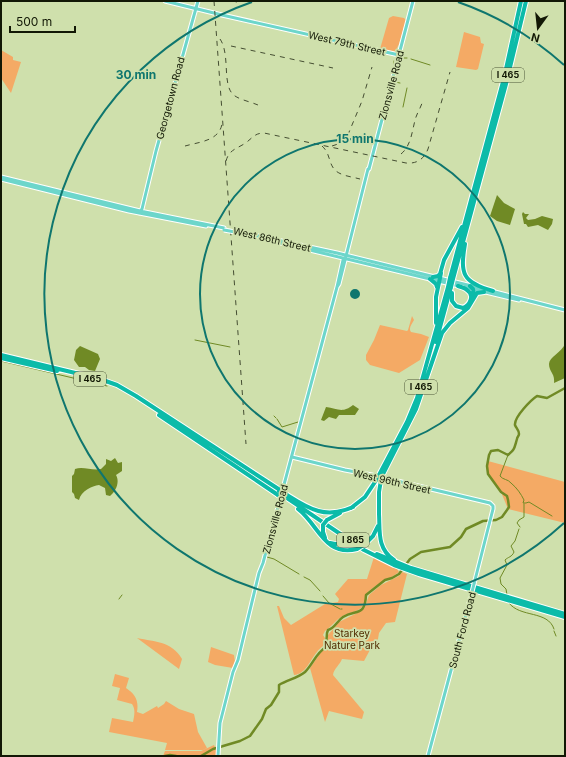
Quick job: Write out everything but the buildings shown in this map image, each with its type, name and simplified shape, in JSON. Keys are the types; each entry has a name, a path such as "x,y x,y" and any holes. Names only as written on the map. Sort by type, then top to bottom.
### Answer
{"highway":[{"name":"I 465","path":"284,495 306,507 320,512 334,513 353,507 365,497 380,477 413,418 422,393 453,287 453,279 473,193 504,78 521,1"},
{"name":"I 465","path":"453,279 506,84 526,1"},
{"path":"490,143 462,261 465,275 470,282 476,286 492,291"},
{"path":"437,288 432,278 439,275 445,258 460,232 473,193"},
{"path":"453,279 466,244"},
{"path":"429,354 436,325 437,288 442,266"},
{"name":"I 465","path":"284,495 307,517 328,544 343,550 357,549 370,540 376,532 379,514 380,477 413,409 422,384 429,354 453,287"},
{"path":"453,287 467,290 471,295 470,302 465,307 459,308 453,303 451,298 453,287"},
{"path":"472,288 474,300"},
{"path":"422,393 442,333 450,323 468,308 478,292 484,292"},
{"name":"I 465","path":"1,356 100,379 115,385 134,394 245,470"},
{"name":"I 465","path":"1,356 115,388 134,398 233,463"},
{"name":"I 865","path":"233,463 360,544 400,565"},
{"name":"I 865","path":"284,495 364,550 400,565"},
{"path":"353,507 327,520 324,526 324,536 330,542 336,544 352,544 364,550"},
{"path":"379,514 380,539 382,546 389,557 400,565 508,599 565,614"},
{"path":"411,569 565,617"}],"main road":[{"name":"West 79th Street","path":"165,1 398,55"},
{"name":"Georgetown Road","path":"139,212 198,1"},
{"name":"Zionsville Road","path":"218,754 220,725 232,674 240,652 259,573 263,563 341,275 350,236 413,1"},
{"name":"West 86th Street","path":"1,178 139,212 224,229"},
{"name":"West 86th Street","path":"139,212 196,222 345,256 484,292 543,304"},
{"path":"189,223 196,222"},
{"name":"Zionsville Road","path":"337,287 340,269 345,256"},
{"name":"West 86th Street","path":"345,256 370,264 432,278"},
{"path":"370,264 382,265"},
{"path":"340,269 341,275"},
{"name":"West 86th Street","path":"439,280 453,287 492,291 565,310"},
{"name":"West 96th Street","path":"292,457 490,503 492,505"},
{"name":"South Ford Road","path":"428,756 490,522 493,508 492,505"}],"green space":[{"path":"393,16 404,18 406,20 395,52 380,49 389,18"},
{"path":"464,32 480,37 481,43 484,44 478,69 476,70 456,67"},
{"path":"1,50 13,57 13,60 21,62 11,93 1,78"},
{"path":"412,316 414,320 410,328 411,332 429,337 420,360 399,373 370,365 366,360 366,355 380,325 407,331"},
{"path":"488,461 565,482 565,523 508,509 501,492 488,474"},
{"path":"374,557 397,569 399,572 375,586 368,592 365,602 361,608 341,617 325,631 323,635 325,638 324,645 302,672 294,675 277,606 279,606 284,618 291,625 325,604 338,602 339,599 335,594 348,579 367,579"},
{"name":"Starkey Nature Park","path":"402,572 407,574 395,622 386,623 364,661 342,659 333,675 364,712 362,719 329,711 325,722 310,668 321,652 328,649 328,635 339,622 359,612 365,607 369,595 381,585 399,576"},
{"path":"137,638 162,643 173,649 182,659 179,669"},
{"path":"211,647 234,655 235,662 233,668 215,665 208,662"},
{"path":"115,674 129,678 126,688 136,698 137,712 143,714 157,706 158,708 166,701 179,709 194,714 198,732 207,748 203,750 165,750 167,743 109,732 112,718 133,722 134,715 134,708 132,704 117,700 120,688 112,686"},
{"path":"214,745 217,751 217,756 163,756 165,751 201,751"}],"shaded area":[{"path":"497,195 504,203 515,209 510,225 497,221 490,216"},
{"path":"523,212 525,214 529,214 526,218 528,220 542,216 553,219 552,224 548,230 538,225 528,227 524,224"},
{"path":"565,344 565,378 554,383 554,377 549,364 553,357"},
{"path":"80,346 98,354 100,359 95,371 89,370 85,367 79,367 74,360 76,350"},
{"path":"353,405 359,409 355,415 339,415 336,419 329,417 324,421 321,420 326,407 343,410"},
{"path":"115,458 118,463 122,462 122,471 116,475 118,481 116,489 110,496 106,495 105,488 99,485 93,486 84,492 79,500 75,498 72,492 72,476 75,469 101,469 106,464 106,459 111,461"}],"waterway":[{"path":"400,83 395,82 394,80 400,58 407,58"},
{"path":"411,59 430,65"},
{"path":"394,61 394,67"},
{"path":"403,107 407,88"},
{"path":"195,340 230,347"},
{"path":"1,361 107,386"},
{"path":"201,756 213,749 240,741 250,736 262,719 266,709 271,705 279,692 279,685 305,672 320,652 326,647 328,630 343,617 362,610 366,595 385,580 399,574 410,559 421,552 450,547 461,537 466,529 483,521 496,520 502,517 509,507 508,500 507,496 501,492 488,474 487,466 489,455 491,451 498,450 508,455 513,450 519,434 515,422 523,409 534,398 537,396 547,398 565,388"},
{"path":"277,419 282,427 298,422"},
{"path":"508,455 500,476 510,482 517,489 524,500 523,503 529,502 552,516"},
{"path":"520,527 517,523 524,517 524,504"},
{"path":"507,595 506,589 501,584 500,578 507,565 505,560 514,552 511,546 515,541 519,529"},
{"path":"267,557 274,559 299,574"},
{"path":"304,577 310,580 320,591"},
{"path":"119,599 122,595"},
{"path":"323,596 329,603 340,609"},
{"path":"509,603 520,611 546,619 551,623 554,629"},
{"path":"554,631 556,636"},
{"path":"165,756 176,756"}],"railway":[{"path":"214,1 246,444"},
{"path":"233,1 237,2"},
{"path":"220,39 225,53 228,86 231,92 243,100 258,105"},
{"path":"231,46 333,68"},
{"path":"332,146 341,143 347,137 362,101 372,67"},
{"path":"226,161 227,157 233,150 244,144 255,135 264,133 406,163 417,162 424,156 428,149 450,72"},
{"path":"401,154 410,142 416,117 423,99"},
{"path":"185,146 208,140 217,134 222,124"},
{"path":"322,146 327,152 333,168 338,173 360,179"}]}
